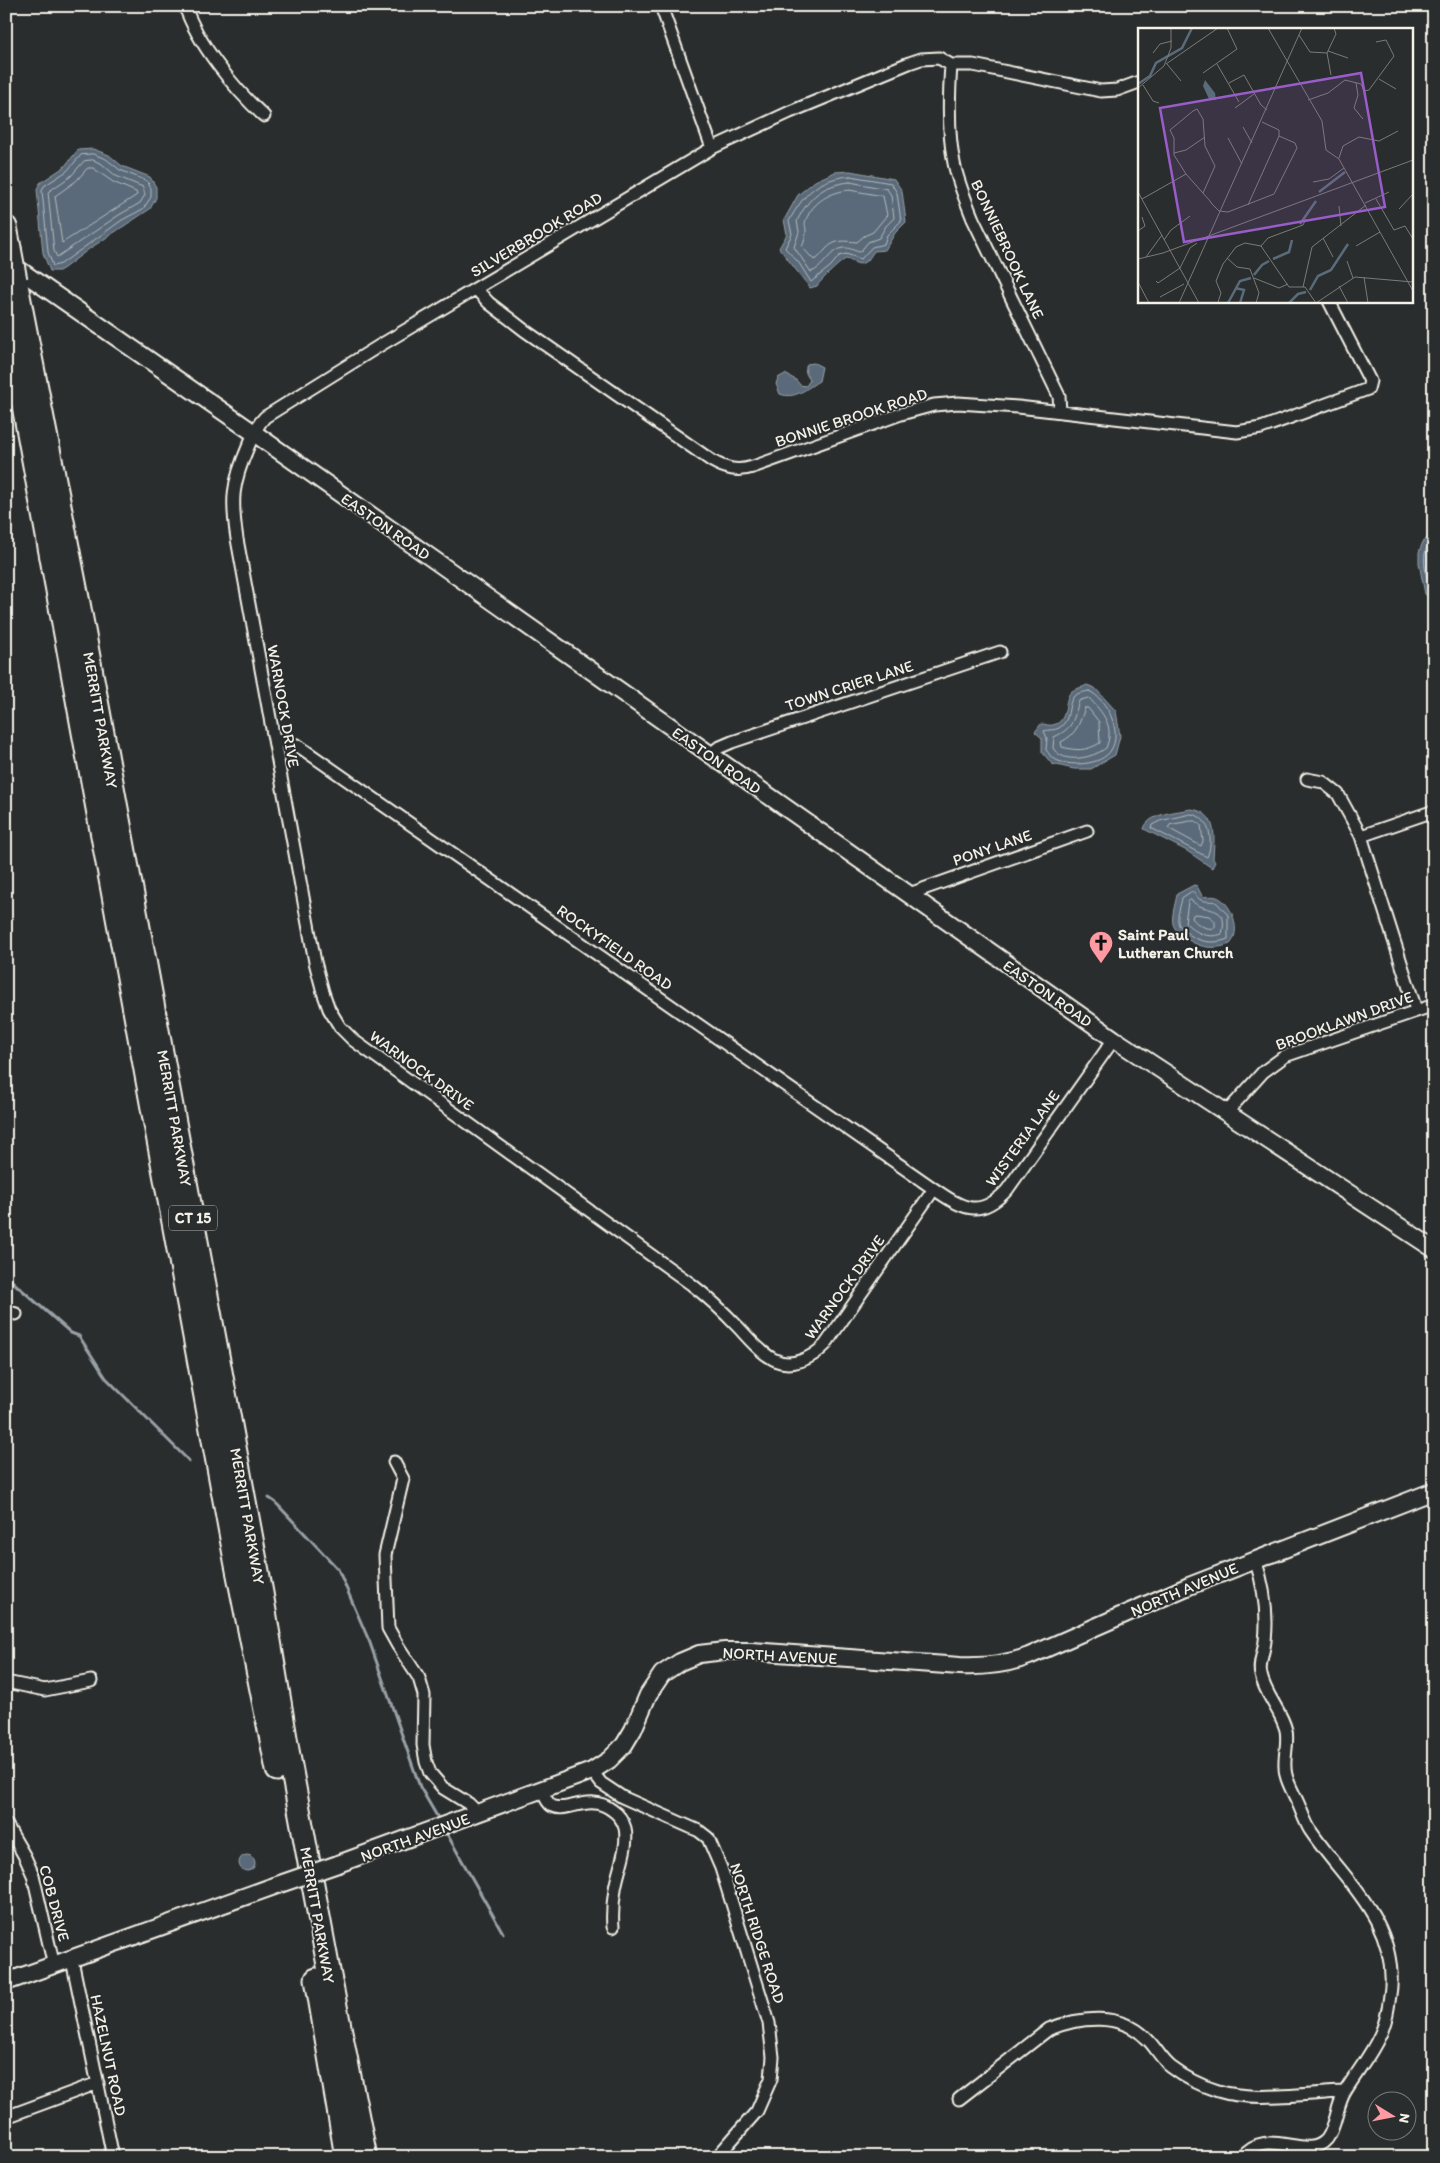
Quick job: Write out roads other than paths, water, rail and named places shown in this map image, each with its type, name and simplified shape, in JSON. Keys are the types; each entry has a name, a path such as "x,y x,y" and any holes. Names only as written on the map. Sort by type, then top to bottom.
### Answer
{"highway":[{"name":"MERRITT PARKWAY","path":"7,245 16,280 81,612 262,1593 288,1750 328,1967 366,2157"},
{"name":"MERRITT PARKWAY","path":"6,313 235,1560 284,1801 346,2157"}],"main road":[{"name":"EASTON ROAD","path":"7,245 254,432 710,755 1114,1039 1434,1249"},
{"name":"NORTH AVENUE","path":"6,1982 479,1814 592,1771 614,1755 629,1739 648,1695 662,1674 680,1662 699,1654 751,1651 951,1666 997,1665 1029,1656 1255,1559 1434,1491"}],"street":[{"path":"185,6 202,41 239,90 264,116"},
{"path":"661,6 712,148 790,112 909,63 932,57 940,58 951,65 973,65 1000,69 1101,91 1117,90 1138,82"},
{"name":"BONNIEBROOK LANE","path":"951,65 950,86 954,162 961,190 973,219 1059,396 1060,411"},
{"name":"SILVERBROOK ROAD","path":"254,432 257,425 265,417 291,400 712,148"},
{"name":"BONNIE BROOK ROAD","path":"476,289 489,303 524,330 712,461 730,469 746,470 901,414 934,406 958,403 991,404 1060,411 1237,432 1261,428 1368,389 1370,382 1330,302"},
{"name":"WARNOCK DRIVE","path":"254,432 236,476 233,509 315,962 325,1000 340,1026 353,1040 388,1066 691,1284 774,1360 786,1363 803,1360 825,1345 934,1189"},
{"name":"TOWN CRIER LANE","path":"710,755 718,748 732,742 997,653"},
{"name":"ROCKYFIELD ROAD","path":"274,739 297,745 934,1189"},
{"path":"1307,779 1323,782 1338,794 1361,836 1416,1010"},
{"path":"1361,836 1434,811"},
{"name":"PONY LANE","path":"908,894 1087,831"},
{"name":"BROOKLAWN DRIVE","path":"1227,1112 1273,1063 1285,1056 1434,1005"},
{"name":"WISTERIA LANE","path":"934,1189 955,1202 971,1208 982,1208 996,1201 1013,1182 1114,1039"},
{"path":"394,1462 404,1479 384,1555 388,1628 419,1678 424,1694 423,1745 430,1773 443,1788 469,1804 479,1814"},
{"path":"1242,2157 1248,2148 1261,2144 1279,2144 1307,2150 1323,2144 1328,2137 1344,2092 1380,2034 1390,1998 1391,1965 1380,1924 1370,1907 1309,1828 1286,1776 1284,1763 1288,1742 1286,1732 1283,1721 1260,1674 1265,1644 1266,1615 1260,1572 1255,1559"},
{"path":"6,1682 45,1690 91,1681"},
{"name":"NORTH RIDGE ROAD","path":"592,1771 601,1783 622,1797 699,1831 708,1838 721,1868 769,2023 773,2057 771,2079 757,2110 717,2157"},
{"path":"542,1790 547,1801 553,1806 558,1807 582,1802 596,1803 612,1810 625,1827 626,1838 615,1889 613,1927"},
{"name":"COB DRIVE","path":"6,1824 30,1869 54,1966"},
{"name":"HAZELNUT ROAD","path":"72,1960 113,2157"},
{"path":"959,2098 1049,2029 1065,2022 1088,2019 1114,2021 1129,2026 1144,2035 1170,2066 1194,2081 1218,2091 1244,2096 1344,2092"},
{"path":"6,2117 98,2083"}],"water":[{"path":"93,149 109,155 122,166 150,177 156,187 156,198 150,209 89,249 64,268 59,271 50,271 43,253 37,189 40,183 64,167 78,150"},
{"path":"850,171 894,179 902,191 906,222 895,233 885,250 874,251 868,260 861,264 844,260 817,286 810,288 779,248 787,234 784,220 798,195 815,181 835,172"},
{"path":"814,363 822,367 819,381 796,394 780,394 776,384 778,378 785,374 796,380 800,385 806,386 810,380 806,373 807,364"},
{"path":"1434,531 1434,603 1425,594 1419,563 1419,552 1423,542"},
{"path":"1087,685 1095,688 1116,711 1120,736 1115,755 1091,769 1074,769 1052,764 1042,752 1042,738 1035,732 1041,724 1052,725 1058,723 1064,715 1067,699 1072,691"},
{"path":"1191,809 1200,811 1211,821 1214,835 1213,859 1215,862 1212,868 1187,851 1144,829 1157,816"},
{"path":"1194,885 1197,886 1202,896 1217,897 1231,911 1234,918 1235,932 1234,939 1230,944 1210,947 1197,944 1185,938 1175,928 1173,917 1177,894"},
{"path":"247,1855 253,1857 255,1863 253,1869 247,1871 241,1869 239,1863 241,1857"}],"waterway":[{"path":"6,1276 71,1333 79,1336 106,1378 189,1461"},
{"path":"269,1498 275,1502 338,1569 370,1643 420,1787 438,1818"},
{"path":"447,1834 503,1933"}],"place":[{"name":"Saint Paul Lutheran Church","path":"1101,964"}]}
